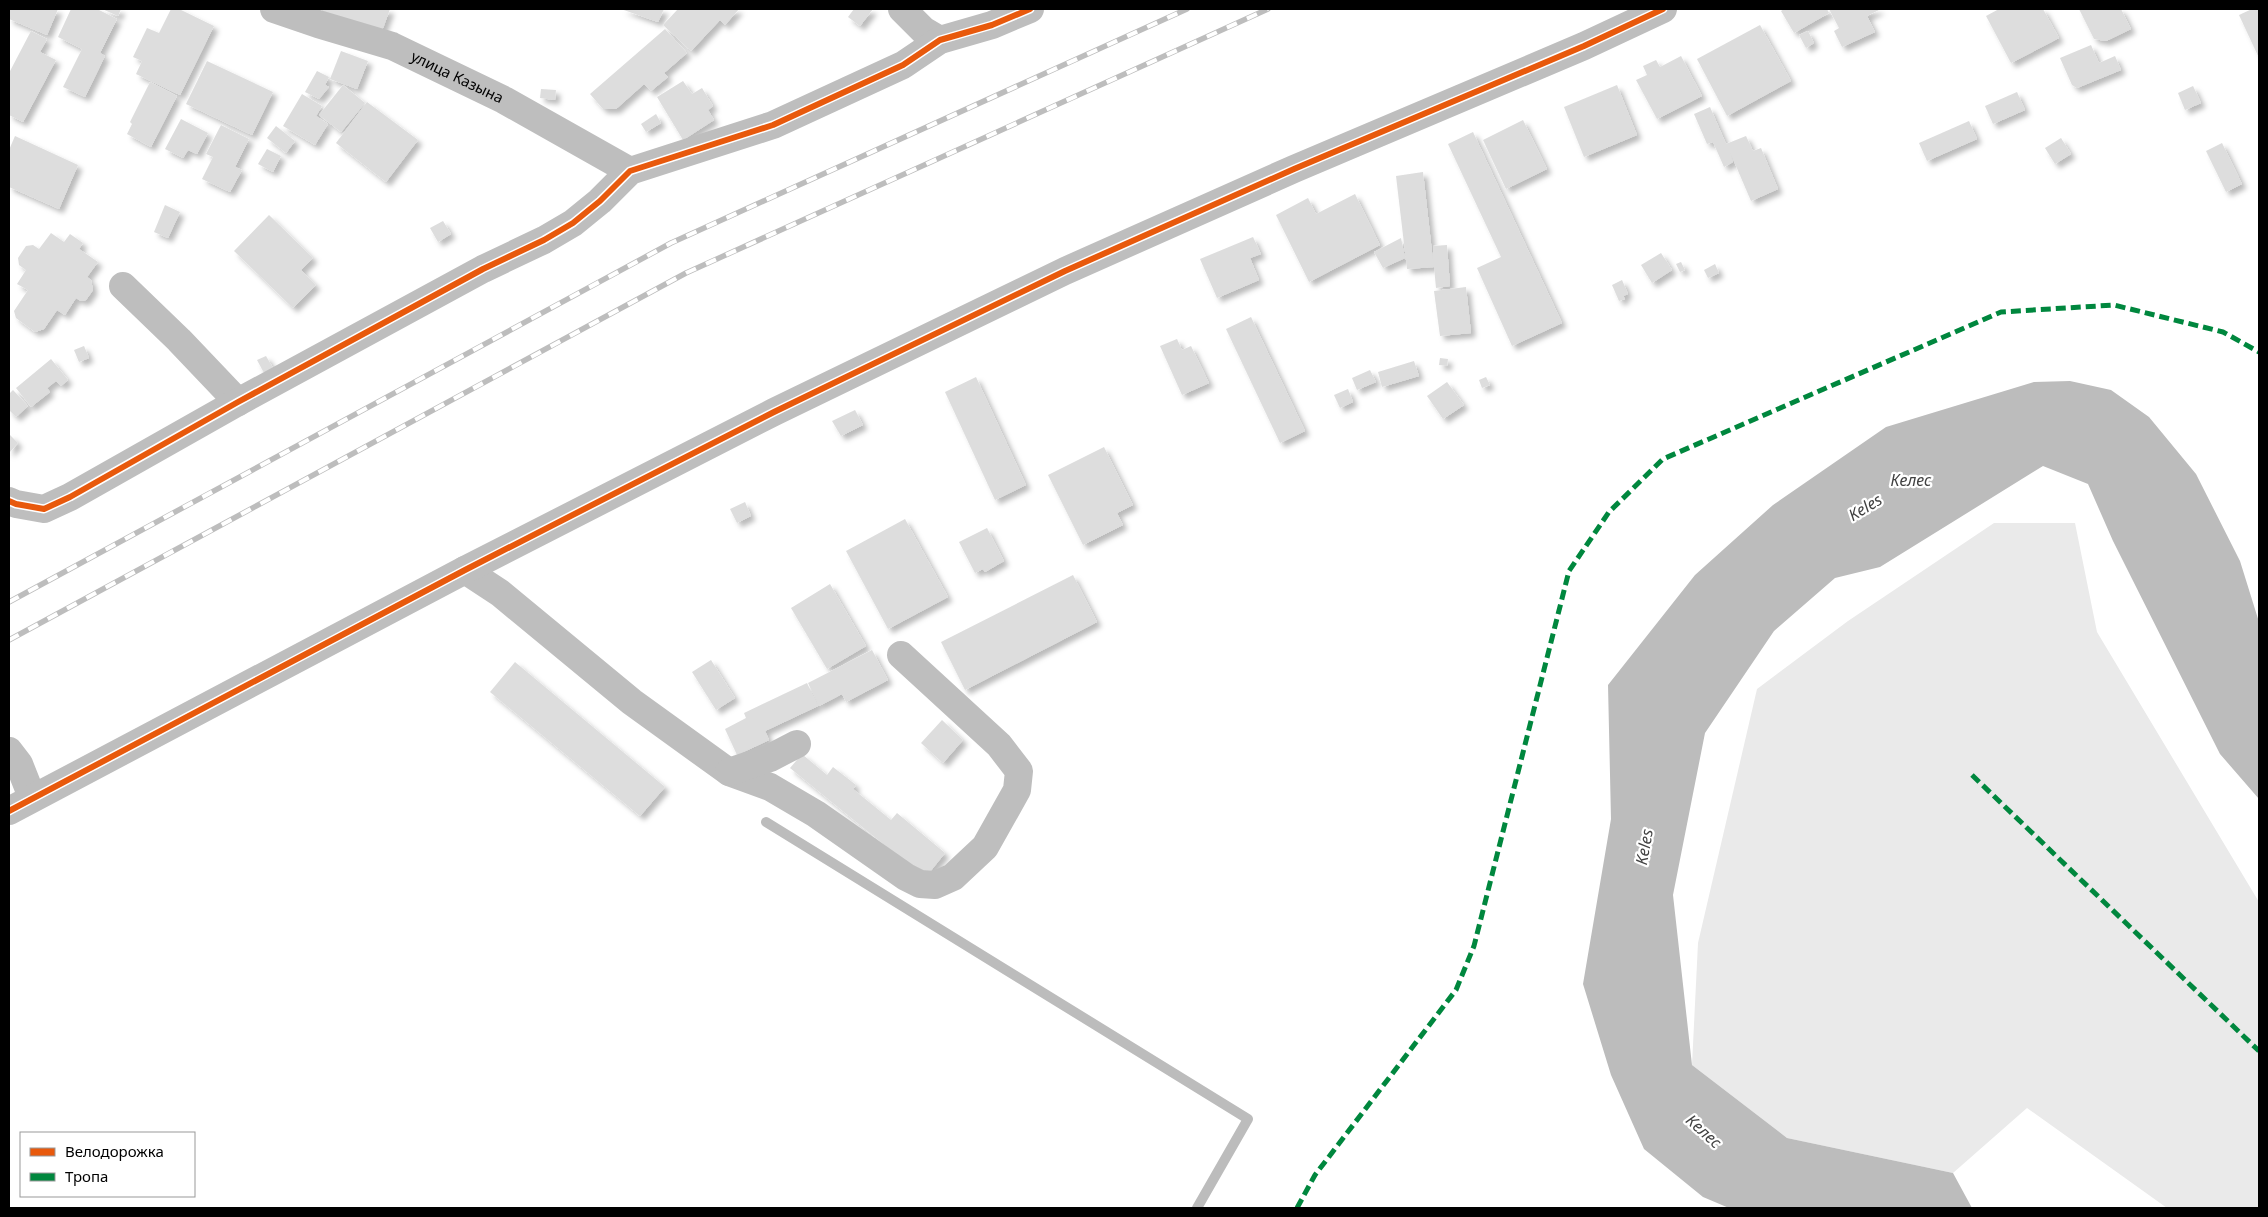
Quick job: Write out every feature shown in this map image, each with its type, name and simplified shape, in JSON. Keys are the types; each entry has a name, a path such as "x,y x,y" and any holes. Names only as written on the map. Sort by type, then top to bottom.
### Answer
{"street":[{"name":"улица Казына","path":"274,9 392,46 504,100 630,171"},
{"path":"902,9 923,30 940,40"},
{"path":"9,501 44,509 70,497 238,402 483,269 544,240 573,223 600,201 630,171 773,125 903,66 940,40 992,25 1030,9"},
{"path":"9,811 32,797 465,570 774,412 1065,270 1294,169 1584,46 1663,9"},
{"path":"123,286 179,340 238,402"},
{"path":"465,570 500,593 632,702 728,772 770,787 816,814 906,877 920,884 935,885 952,877 985,847 1017,790 1019,771 999,745 901,655"},
{"path":"728,772 770,758 797,744"},
{"path":"9,751 19,764 32,797"}],"shaded area":[{"path":"1994,523 2075,523 2097,632 2259,902 2259,1208 2167,1208 2027,1108 1953,1173 1787,1138 1692,1065 1698,943 1757,689 1848,621"}],"water":[{"name":"Келес","path":"2070,381 2111,390 2149,417 2196,474 2240,561 2259,622 2259,799 2220,754 2113,541 2088,484 2043,466 1880,567 1835,578 1774,631 1705,733 1673,895 1692,1065 1787,1138 1953,1173 1972,1208 1729,1208 1703,1197 1644,1149 1611,1075 1583,984 1611,819 1608,685 1695,575 1773,505 1886,427 2034,382"}],"building":[{"path":"10,9 58,9 47,35 9,19"},
{"path":"71,9 97,9 117,19 100,53 105,56 85,97 63,87 82,49 58,37"},
{"path":"102,9 121,9 118,16"},
{"path":"171,9 179,9 214,26 180,95 136,74 142,61 133,57 147,28 159,33"},
{"path":"322,9 390,9 382,31 321,12"},
{"path":"621,9 664,9 658,22"},
{"path":"678,9 739,9 725,25 720,20 691,51 663,25"},
{"path":"854,9 873,9 860,26 848,17"},
{"path":"1784,9 1827,9 1829,13 1794,33 1781,11"},
{"path":"1829,9 1881,9 1867,16 1875,32 1842,47 1834,31 1839,28"},
{"path":"1999,9 2043,9 2059,38 2011,63 1986,16"},
{"path":"2079,9 2121,9 2131,29 2106,41 2094,39"},
{"path":"2252,9 2259,9 2259,58 2239,15"},
{"path":"1760,25 1791,81 1727,116 1697,59"},
{"path":"665,29 687,53 664,73 668,77 651,91 644,84 616,109 603,109 590,94"},
{"path":"31,31 47,39 40,52 56,60 23,122 9,115 9,73"},
{"path":"1808,31 1814,43 1806,48 1799,35"},
{"path":"2091,45 2099,63 2115,56 2121,70 2077,88 2072,85 2060,58"},
{"path":"341,51 368,61 357,89 330,79"},
{"path":"1681,56 1702,96 1657,119 1636,80 1647,75 1643,66 1656,60 1660,67"},
{"path":"207,61 273,92 252,135 186,104"},
{"path":"317,71 329,77 325,85 329,87 319,99 305,92"},
{"path":"683,81 692,94 702,88 713,106 708,110 714,120 683,140 657,97"},
{"path":"150,82 177,96 151,147 127,134 132,124 130,122"},
{"path":"343,85 365,103 341,132 319,115"},
{"path":"1617,85 1637,135 1584,157 1564,107"},
{"path":"2193,86 2201,103 2185,110 2178,93"},
{"path":"541,89 556,90 555,100 540,98"},
{"path":"2017,92 2025,110 1993,124 1985,106"},
{"path":"302,94 322,106 316,116 328,124 315,145 283,126"},
{"path":"367,102 418,140 386,182 336,143"},
{"path":"1710,107 1726,144 1746,136 1753,151 1761,148 1778,189 1751,201 1730,152 1733,162 1724,167 1713,142 1707,144 1694,114"},
{"path":"656,114 661,123 646,132 641,124"},
{"path":"181,119 208,133 197,154 188,150 183,158 165,149"},
{"path":"1523,120 1547,169 1506,189 1483,140"},
{"path":"1969,121 1977,139 1927,161 1919,143"},
{"path":"221,125 249,139 235,167 242,170 230,192 202,179 213,157 206,154"},
{"path":"276,126 295,141 286,153 267,138"},
{"path":"1473,132 1562,323 1512,346 1477,268 1501,257 1448,144"},
{"path":"15,136 78,165 59,209 9,187 9,150"},
{"path":"2061,138 2071,154 2055,164 2045,148"},
{"path":"2222,143 2242,184 2226,192 2206,151"},
{"path":"267,149 281,156 273,172 258,164"},
{"path":"1423,172 1433,261 1433,246 1447,245 1450,286 1436,288 1434,267 1407,269 1396,176"},
{"path":"1355,194 1380,245 1309,282 1276,215 1308,198 1316,214"},
{"path":"165,205 180,212 168,238 154,232"},
{"path":"269,215 313,258 301,270 316,285 293,308 234,251"},
{"path":"443,221 451,234 438,242 430,228"},
{"path":"51,233 64,242 70,234 83,243 79,249 98,262 87,277 91,280 93,290 86,300 81,301 76,298 65,315 57,310 44,329 35,332 16,318 14,311 28,290 17,284 26,270 19,265 18,258 26,246 33,245 39,249"},
{"path":"1253,237 1261,254 1250,258 1259,280 1217,298 1200,259"},
{"path":"1401,238 1405,258 1383,268 1374,252"},
{"path":"1661,253 1672,270 1652,283 1641,265"},
{"path":"1681,262 1685,270 1680,272 1676,264"},
{"path":"1715,264 1719,273 1708,278 1704,270"},
{"path":"1622,280 1628,294 1623,296 1625,299 1619,301 1612,285"},
{"path":"1466,287 1471,333 1440,336 1434,291"},
{"path":"1251,317 1305,431 1280,443 1226,329"},
{"path":"1177,339 1182,350 1191,346 1209,383 1182,395 1160,346"},
{"path":"84,346 89,358 79,362 74,350"},
{"path":"266,356 273,368 264,373 257,360"},
{"path":"1440,358 1448,359 1447,366 1439,365"},
{"path":"51,359 68,380 61,386 56,381 47,388 50,392 31,407 16,388"},
{"path":"1414,361 1419,376 1382,387 1378,372"},
{"path":"1370,370 1376,382 1357,390 1352,378"},
{"path":"976,377 1026,485 995,500 945,392"},
{"path":"1486,377 1490,385 1482,388 1479,380"},
{"path":"1447,382 1464,405 1443,419 1427,396"},
{"path":"1348,389 1353,402 1340,408 1334,395"},
{"path":"13,390 28,406 16,417 9,410 9,394"},
{"path":"855,410 863,425 841,436 832,421"},
{"path":"9,434 18,443 9,453"},
{"path":"1104,447 1133,505 1117,513 1123,525 1083,545 1048,475"},
{"path":"745,502 751,516 737,523 730,509"},
{"path":"905,519 948,597 888,629 846,551"},
{"path":"987,528 1004,561 985,572 983,569 975,573 959,542"},
{"path":"1073,575 1097,622 965,690 941,642"},
{"path":"830,584 866,646 827,669 791,608"},
{"path":"872,650 888,680 846,702 842,694 819,706 808,683"},
{"path":"711,660 735,698 716,710 692,672"},
{"path":"515,662 665,787 640,816 490,692"},
{"path":"807,683 818,706 765,731 769,740 737,755 725,729 746,718 744,713"},
{"path":"942,720 963,740 943,763 921,743"},
{"path":"802,754 827,775 833,767 856,785 853,789 891,820 897,813 945,853 925,878 790,768"}],"waterway":[{"path":"766,822 1248,1119 1197,1208"}],"railway":[{"path":"9,602 671,243 1187,9"},
{"path":"9,640 686,273 1268,9"}],"marked path":[{"path":"1297,1208 1315,1175 1456,990 1474,946 1569,571 1609,512 1663,459 2001,312 2114,305 2223,332 2259,352"},
{"path":"1972,775 2259,1051"}],"cycle path":[{"path":"9,501 44,509 70,497 238,402 483,269 544,240 573,223 600,201 630,171 773,125 903,65 940,40 992,25 1030,9"},
{"path":"9,811 465,570 774,412 1065,271 1294,169 1584,46 1663,9"}],"water label":[{"name":"Keles","path":"1865,507"},
{"name":"Keles","path":"1644,847"}]}
